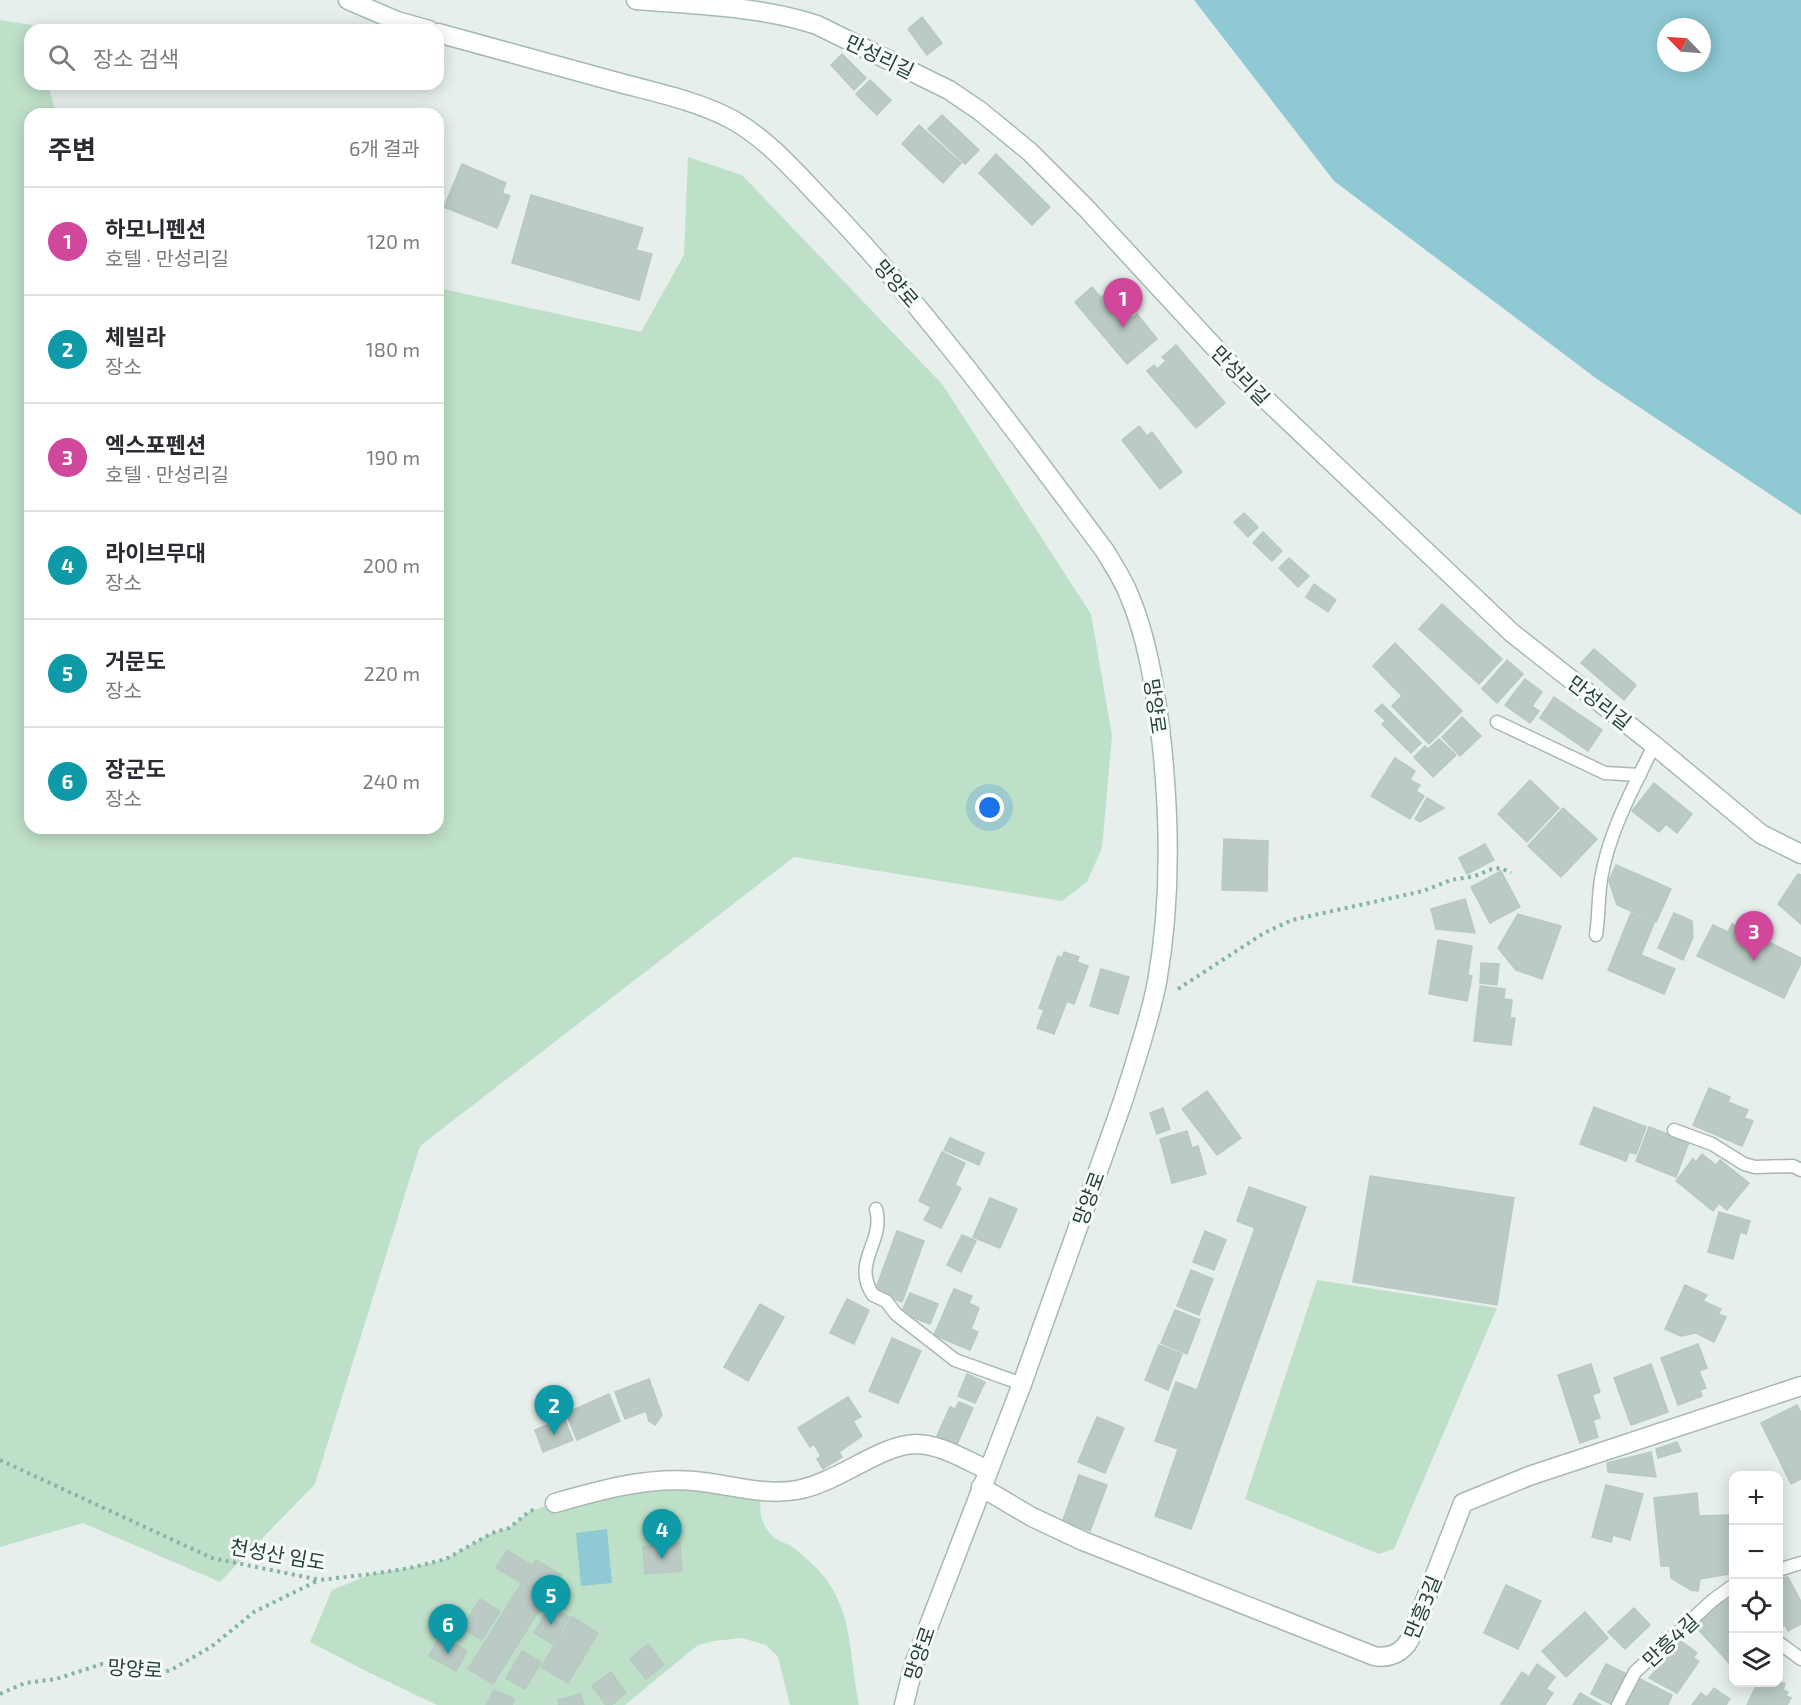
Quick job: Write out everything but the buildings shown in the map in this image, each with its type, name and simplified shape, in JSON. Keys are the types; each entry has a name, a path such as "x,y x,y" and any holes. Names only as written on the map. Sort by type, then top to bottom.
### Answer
{"street":[{"path":"348,0 410,24"},
{"name":"만성리길","path":"636,0 733,9 798,19 949,90 980,111 1030,152 1086,208 1240,375 1512,633 1654,745 1761,834 1801,854"},
{"name":"망양로","path":"444,35 676,98 721,115 751,131 773,149 848,227 918,307 1105,551 1129,594 1147,650 1163,759 1169,847 1167,912 1152,1005 1123,1101 1022,1384 914,1664 904,1705"},
{"name":"만흥3길","path":"981,1487 1032,1517 1083,1541 1374,1656 1387,1657 1400,1651 1410,1639 1463,1503 1529,1476 1801,1386"},
{"path":"555,1503 599,1491 648,1482 693,1481 762,1492 799,1490 830,1480 884,1453 914,1444 940,1448 988,1470"}],"lane":[{"path":"1497,722 1605,773 1640,775"},
{"path":"1596,935 1601,880 1612,836 1619,815 1654,745"},
{"path":"1674,1130 1712,1144 1744,1164 1755,1167 1793,1166 1801,1170"},
{"path":"876,1209 878,1230 864,1269 873,1295 886,1301 896,1314 955,1360 1022,1384"},
{"path":"1783,1569 1801,1563"},
{"name":"만흥4길","path":"1618,1705 1635,1672 1713,1600 1729,1589"},
{"path":"1783,1645 1801,1659"}],"path":[{"path":"1152,1005 1264,933 1292,920 1423,891 1451,879 1475,876 1492,869 1501,868 1511,873"},
{"name":"천성산 임도","path":"0,1460 212,1558 320,1580 381,1573 446,1559 492,1533 509,1528 530,1511 555,1503"},
{"name":"망양로","path":"0,1694 25,1683 56,1679 102,1664 133,1665 161,1673 171,1670 211,1647 254,1612 320,1580"}],"green space":[{"path":"0,20 26,24 24,90 50,90 54,108 24,108 24,834 444,834 444,289 641,332 684,255 688,157 742,175 942,384 1091,614 1112,736 1102,848 1087,882 1062,901 794,857 420,1146 315,1484 220,1582 83,1523 0,1547"},
{"path":"1317,1280 1497,1308 1394,1549 1379,1554 1245,1499"},
{"path":"648,1482 762,1492 760,1511 766,1528 775,1538 791,1546 819,1570 840,1604 849,1636 859,1705 790,1705 778,1657 766,1645 742,1638 698,1645 625,1705 437,1705 310,1642 332,1590 371,1574 446,1559 492,1533 509,1528 530,1511 555,1503"}],"water":[{"path":"1194,0 1801,0 1801,515 1597,379 1334,181"},
{"path":"607,1529 612,1583 581,1586 576,1533"}],"place":[{"name":"하모니펜션","path":"1123,328"},
{"name":"엑스포펜션","path":"1754,961"},
{"name":"체빌라","path":"554,1435"},
{"name":"라이브무대","path":"662,1559"},
{"name":"거문도","path":"551,1625"},
{"name":"장군도","path":"448,1654"}]}
